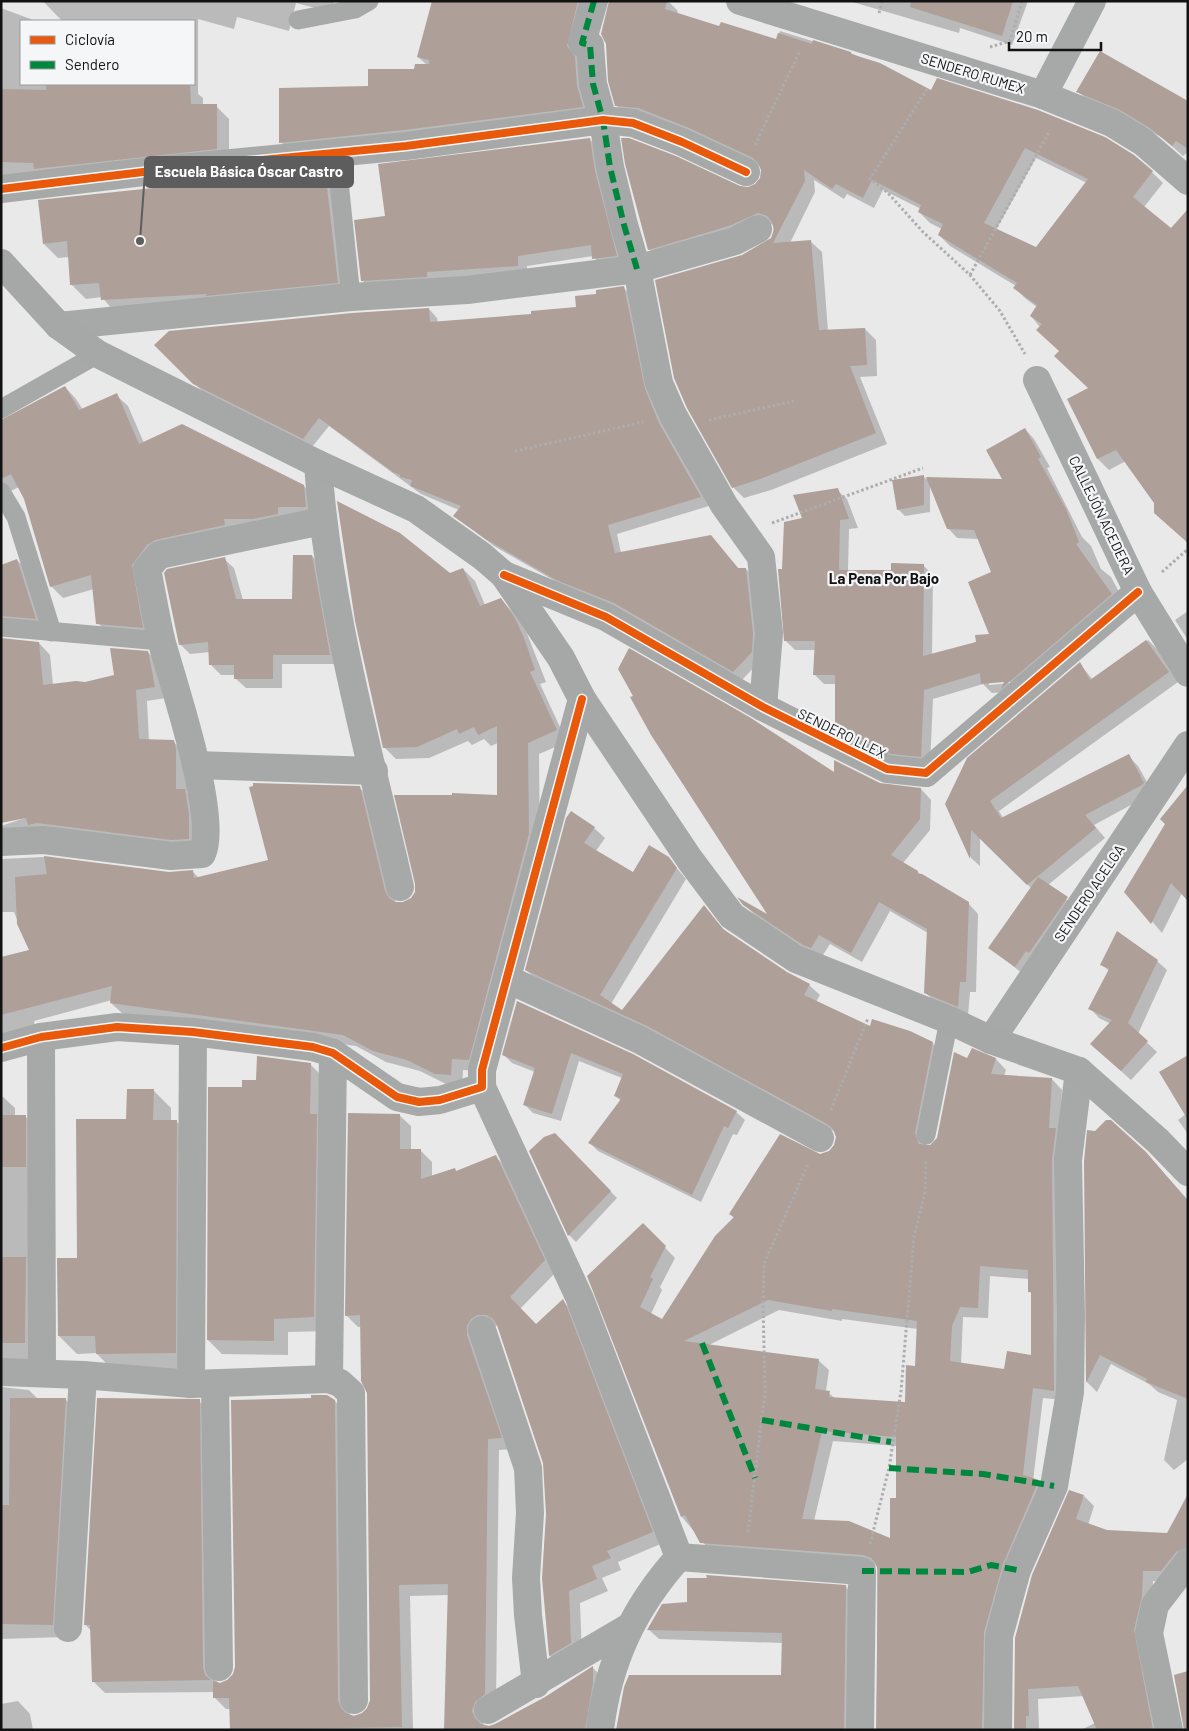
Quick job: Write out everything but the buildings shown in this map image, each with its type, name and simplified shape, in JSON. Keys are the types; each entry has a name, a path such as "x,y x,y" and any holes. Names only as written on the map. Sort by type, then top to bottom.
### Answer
{"main road":[{"path":"1,263 59,326 98,354 318,464 416,509 482,556 504,575 561,658 582,699 690,860 732,916 796,959 877,993 949,1020 991,1040 1079,1071 1158,1141 1188,1172"}],"street":[{"path":"594,1 582,43 590,44 593,84 603,120 621,216 637,269 659,383 676,421 724,505 760,557 768,623 762,707"},
{"name":"SENDERO RUMEX","path":"740,1 1054,99 1112,123 1143,142 1188,181"},
{"path":"1054,99 1092,1"},
{"path":"1,189 406,146 603,120 633,123 744,171"},
{"path":"59,326 351,297 467,290 637,269 735,241 758,229"},
{"name":"CALLEJÓN ACEDERA","path":"1037,380 1138,592 1188,673"},
{"path":"318,464 322,521 352,688 374,771 400,887"},
{"path":"1,842 44,840 171,856 202,854 206,845 206,828 196,765 162,641 146,569 159,555 322,521"},
{"name":"SENDERO LLEX","path":"504,575 606,617 762,707 887,769 926,773 1138,592"},
{"path":"582,699 482,1070 482,1087 580,1299 679,1557"},
{"name":"SENDERO ACELGA","path":"991,1040 1188,745"},
{"path":"196,765 374,771"},
{"path":"507,978 640,1040 820,1138"},
{"path":"1,1048 41,1037 117,1027 193,1032 313,1047 333,1053 397,1097 419,1102 440,1100 482,1087"},
{"path":"193,1032 203,1385 219,1667"},
{"path":"41,1037 42,1373"},
{"path":"329,1379 333,1053"},
{"path":"998,1730 999,1636 1017,1570 1054,1486 1070,1392 1071,1316 1068,1160 1079,1071"},
{"path":"482,1330 528,1468 530,1513 526,1578 536,1684"},
{"path":"1,1372 82,1375 203,1385 329,1379 340,1383 351,1393 354,1700"},
{"path":"68,1628 82,1375"},
{"path":"679,1557 862,1571 860,1730"},
{"path":"600,1730 611,1674 629,1627 656,1582 679,1557"},
{"path":"1169,1730 1149,1633 1155,1606 1188,1562"},
{"path":"488,1710 536,1684 629,1627"}],"lane":[{"path":"298,20 355,9 370,1"},
{"path":"336,153 351,297"},
{"path":"1,409 98,354"},
{"path":"1,492 16,517 52,632"},
{"path":"1,628 162,641"},
{"path":"926,1135 949,1020"}],"path":[{"path":"975,74 986,49 1010,41 1022,1"},
{"path":"744,171 813,24"},
{"path":"943,64 870,179 887,192 923,232 970,275 1000,311 1018,340 1037,380"},
{"path":"970,275 1054,99"},
{"path":"515,451 794,401"},
{"path":"743,532 923,468"},
{"path":"745,1562 765,1392 762,1302 764,1264 820,1138 877,993"},
{"path":"862,1571 889,1468 901,1391 914,1237 925,1192 926,1135"}],"marked path":[{"path":"594,1 582,43 590,45 593,84 603,120 610,167 637,269"},
{"path":"702,1343 755,1478"},
{"path":"762,1420 891,1442"},
{"path":"889,1468 983,1474 1054,1486"},
{"path":"862,1571 968,1572 991,1565 1017,1570"}],"cycle path":[{"path":"1,189 160,170 406,146 603,120 633,123 682,142 746,172"},
{"path":"504,575 606,617 763,707 887,769 926,773 1138,592"},
{"path":"1,1048 41,1037 117,1027 193,1032 313,1047 333,1053 397,1097 419,1102 440,1100 482,1087 482,1070 582,699"}],"place":[{"name":"Escuela Básica Óscar Castro","path":"140,241"}],"district":[{"name":"La Pena Por Bajo","path":"884,578"}]}
